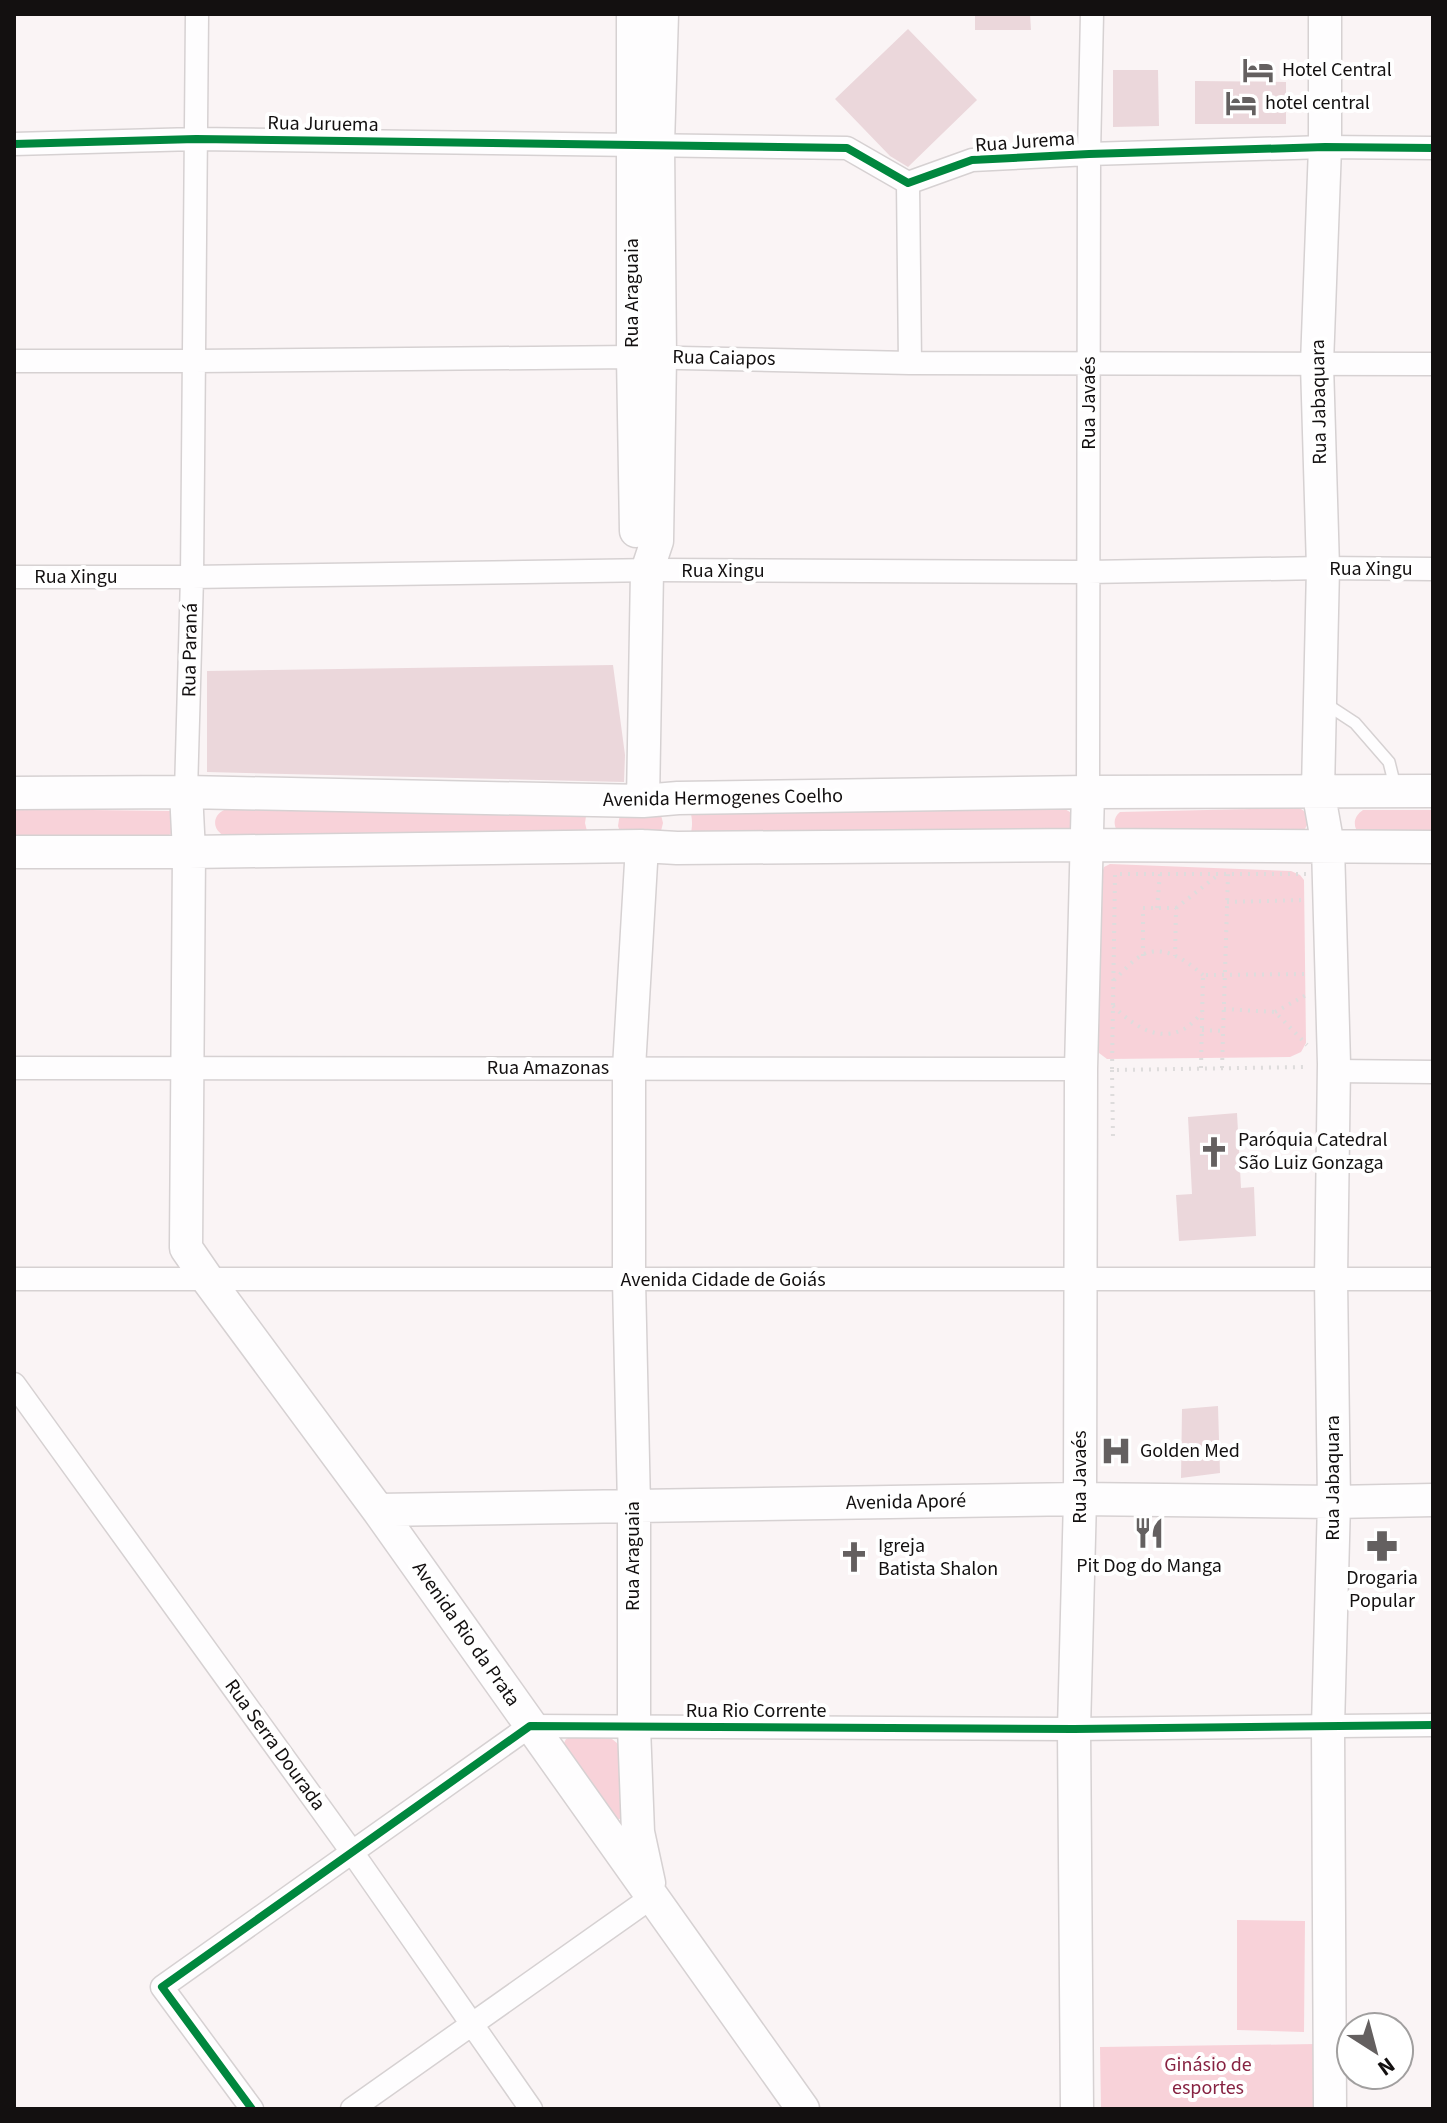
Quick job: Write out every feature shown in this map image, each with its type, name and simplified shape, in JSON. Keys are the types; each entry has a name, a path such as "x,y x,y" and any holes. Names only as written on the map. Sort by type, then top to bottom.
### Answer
{"main road":[{"name":"Rua Araguaia","path":"633,14 645,144 647,357 637,546 647,571 643,801"},
{"name":"Rua Araguaia","path":"645,144 662,14"},
{"name":"Rua Jabaquara","path":"1325,14 1325,147 1317,364 1323,568 1318,790 1328,846 1334,1071 1331,1279 1334,1502 1328,1727 1330,2109"},
{"name":"Avenida Hermogenes Coelho","path":"14,793 186,792 643,801 1088,792 1433,791"},
{"name":"Rua Paraná","path":"186,792 189,852 186,1248 208,1280"},
{"name":"Rua Javaés","path":"1077,2109 1074,1729 1080,1499 1079,1279 1097,1070 1086,845 1088,792"},
{"path":"642,846 626,841 618,820 629,803 643,801"},
{"name":"Rua Araguaia","path":"642,846 629,1068 629,1280 634,1506 634,1727 638,1832 652,1897"},
{"path":"14,852 642,846 1433,847"},
{"name":"Avenida Rio da Prata","path":"208,1280 378,1510 803,2109"},
{"name":"Avenida Aporé","path":"378,1510 1080,1499 1433,1500"}],"street":[{"name":"Rua Paraná","path":"186,792 192,577 197,14"},
{"name":"Rua Javaés","path":"1088,792 1092,14"},
{"name":"Rua Juruema","path":"14,144 196,139 645,144"},
{"path":"645,144 847,148 908,183 910,363"},
{"name":"Rua Jurema","path":"908,183 972,160 1325,147 1433,148"},
{"name":"Rua Caiapos","path":"14,361 647,357 910,363 1433,364"},
{"name":"Rua Xingu","path":"14,577 647,571 1433,569"},
{"name":"Rua Amazonas","path":"14,1068 1097,1070"},
{"path":"1334,1071 1433,1072"},
{"name":"Avenida Cidade de Goiás","path":"14,1279 1433,1279"},
{"name":"Rua Serra Dourada","path":"14,1384 352,1852 531,2109"},
{"name":"Rua Rio Corrente","path":"530,1726 1074,1729 1433,1725"},
{"path":"252,2109 162,1987 530,1726"},
{"path":"352,2109 652,1897"}],"lane":[{"path":"1320,700 1355,723 1389,762 1396,791"}],"path":[{"path":"1113,1138 1097,1070 1113,1006 1115,874 1311,874"},
{"path":"1157,908 1160,874"},
{"path":"1143,956 1143,908 1176,908 1218,874"},
{"path":"1222,1068 1228,874"},
{"path":"1227,902 1311,899"},
{"path":"1175,956 1176,908"},
{"path":"1113,981 1134,961 1150,952 1186,960 1203,975 1309,974 1308,1007"},
{"path":"1201,1068 1203,975"},
{"path":"1224,1009 1275,1012 1308,994"},
{"path":"1113,1006 1128,1021 1162,1035 1184,1030 1202,1013"},
{"path":"1275,1012 1307,1045"},
{"path":"1202,1030 1223,1031"},
{"path":"1097,1070 1306,1067 1307,1032"}],"green space":[{"path":"688,805 1063,809 1072,814 1074,829 690,837 692,821"},
{"path":"1299,808 1308,818 1303,831 1117,831 1115,823 1120,812"},
{"path":"14,809 170,811 174,812 173,833 14,835"},
{"path":"224,810 587,810 585,823 588,835 225,836 215,823"},
{"path":"1363,810 1433,810 1433,837 1359,834 1355,821"},
{"path":"620,813 661,815 661,831 621,834 618,826"},
{"path":"1110,864 1291,871 1300,875 1304,880 1306,1043 1301,1052 1290,1057 1107,1059 1099,1053 1096,1046 1101,876 1104,867"},
{"path":"573,1736 612,1739 623,1748 624,1819 615,1819 563,1745 566,1739"},
{"path":"1237,1920 1305,1921 1304,2032 1237,2030"},
{"name":"Ginásio de esportes","path":"1316,2044 1316,2109 1101,2109 1100,2047"}],"building":[{"path":"975,14 1030,14 1031,30 975,30"},
{"path":"908,29 977,100 908,167 890,156 835,99"},
{"path":"1113,70 1158,70 1159,126 1113,127"},
{"name":"hotel central","path":"1195,81 1286,82 1286,124 1195,124"},
{"path":"613,665 625,755 624,782 207,772 207,671"},
{"name":"Paróquia Catedral São Luiz Gonzaga","path":"1237,1113 1241,1188 1254,1187 1256,1236 1179,1241 1176,1195 1192,1194 1188,1117"},
{"path":"1218,1406 1220,1473 1181,1478 1182,1409"}],"cycle path":[{"path":"14,144 196,139 847,148 908,183 972,160 1325,147 1433,148"},
{"path":"252,2109 162,1987 530,1726 1074,1729 1433,1725"}],"place":[{"name":"Hotel Central","path":"1258,70"},
{"name":"hotel central","path":"1241,103"},
{"name":"Paróquia Catedral São Luiz Gonzaga","path":"1214,1152"},
{"name":"Golden Med","path":"1116,1451"},
{"name":"Pit Dog do Manga","path":"1149,1533"},
{"name":"Drogaria Popular","path":"1382,1546"},
{"name":"Igreja Batista Shalon","path":"854,1557"}]}
